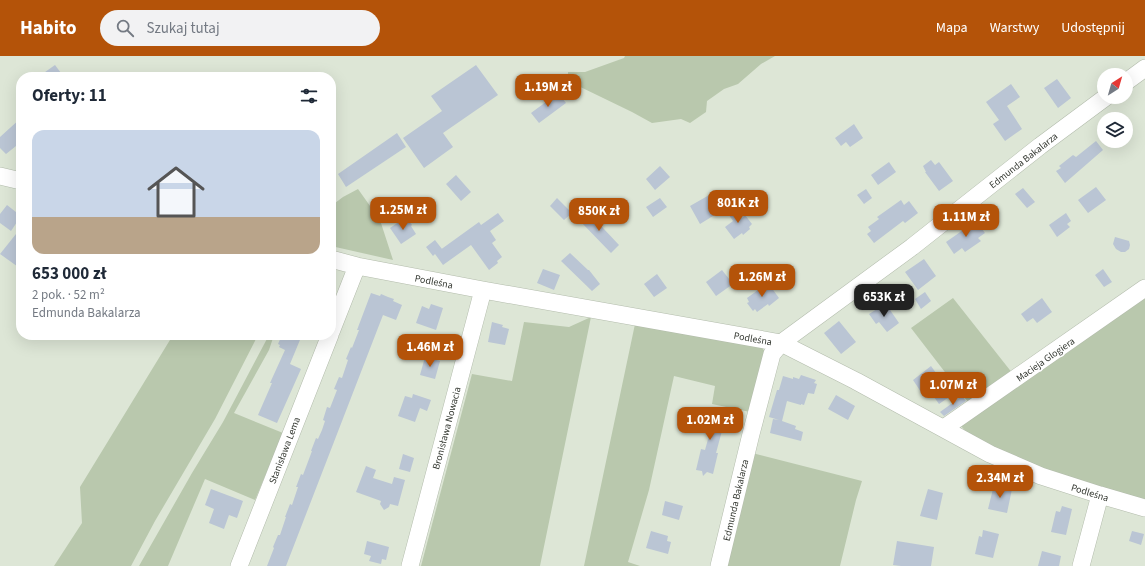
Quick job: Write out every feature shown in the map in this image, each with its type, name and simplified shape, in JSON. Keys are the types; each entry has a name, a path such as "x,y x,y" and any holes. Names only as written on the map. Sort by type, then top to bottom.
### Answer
{"street":[{"path":"1133,77 1145,68"},
{"name":"Edmunda Bakalarza","path":"719,566 772,354 781,343 912,246 1040,146 1097,104"},
{"path":"0,176 16,180"},
{"name":"Podleśna","path":"336,260 357,266 483,290 781,343 856,381 997,458 1042,476 1145,508"},
{"path":"336,319 357,266"},
{"name":"Macieja Glogiera","path":"944,428 1145,288"},
{"name":"Bronisława Nowacia","path":"410,566 483,290"},
{"name":"Stanisława Lema","path":"239,566 328,340"},
{"path":"1081,566 1100,495"}],"green space":[{"path":"625,56 775,56 761,64 738,84 724,89 707,101 706,112 690,123 681,119 652,123 568,81 568,72 585,72 624,58"},
{"path":"358,189 380,220 393,260 336,247 336,202"},
{"path":"1145,293 1145,501 1037,467 970,436 960,425"},
{"path":"953,298 1013,374 971,406 911,328"},
{"path":"591,317 540,566 421,566 472,374 512,381 524,322 569,327"},
{"path":"635,324 761,346 765,352 750,412 712,404 715,386 674,376 649,490 628,562 640,566 584,566"},
{"path":"170,340 255,340 215,419 155,521 131,566 54,566 82,523 80,487"},
{"path":"266,340 272,340 269,350 234,413 283,433 255,500 205,479 168,566 139,566 192,473 223,422"},
{"path":"752,453 862,481 840,566 725,566"}],"building":[{"path":"55,65 60,72 45,72"},
{"path":"476,65 498,95 443,133 453,147 424,168 403,138 442,111 431,96"},
{"path":"1057,79 1071,98 1058,108 1044,88"},
{"path":"1011,84 1020,97 1007,106 1022,129 1005,141 993,124 999,120 986,102"},
{"path":"558,93 566,103 539,123 531,113"},
{"path":"16,123 16,146 6,154 0,148 0,137"},
{"path":"854,124 863,138 850,147 846,142 841,146 835,138"},
{"path":"397,133 406,147 346,187 338,174"},
{"path":"1096,141 1097,148 1101,148 1103,150 1065,183 1056,171 1061,168 1059,166 1073,155 1076,157"},
{"path":"931,160 935,165 939,162 953,181 939,191 925,172 923,166"},
{"path":"889,162 896,172 878,185 871,175"},
{"path":"660,166 670,177 655,190 646,179"},
{"path":"456,175 471,192 461,201 446,184"},
{"path":"1096,187 1106,200 1088,213 1078,200"},
{"path":"1023,188 1035,202 1027,208 1015,194"},
{"path":"866,189 872,198 864,204 857,195"},
{"path":"711,194 721,211 700,224 690,206"},
{"path":"557,198 572,213 564,220 550,206"},
{"path":"660,198 667,207 653,217 646,207"},
{"path":"901,200 904,205 909,201 918,213 905,223 903,221 874,243 867,234 871,231 868,227 879,219 877,217"},
{"path":"7,205 16,212 16,224 11,231 0,223 0,214"},
{"path":"733,207 742,218 745,215 752,224 749,227 750,229 743,235 742,233 734,239 725,227 733,221 727,212"},
{"path":"587,211 619,245 611,253 579,220"},
{"path":"498,213 504,221 490,231 496,240 492,243 502,257 497,261 498,263 489,270 471,245 443,265 435,254 433,256 426,247 435,240 442,249 479,222 481,225"},
{"path":"1066,213 1071,221 1067,224 1070,227 1057,237 1049,225"},
{"path":"406,217 416,234 401,244 390,228"},
{"path":"976,221 985,233 978,238 981,241 965,252 962,248 954,254 946,242"},
{"path":"16,234 16,265 0,254"},
{"path":"1115,237 1129,241 1129,249 1125,252 1121,252 1116,249 1113,244"},
{"path":"570,253 589,270 600,284 592,291 561,261"},
{"path":"924,259 936,276 918,290 905,272"},
{"path":"543,269 560,275 554,290 537,283"},
{"path":"1103,269 1112,282 1104,287 1095,275"},
{"path":"722,270 733,284 716,296 706,282"},
{"path":"657,274 667,288 654,297 644,284"},
{"path":"768,283 779,298 769,306 768,304 757,312 755,309 753,311 747,303 749,302 747,298"},
{"path":"925,292 931,301 921,309 915,299"},
{"path":"371,293 380,296 381,294 394,299 393,301 402,305 396,320 383,315 286,566 267,566 278,535 280,535 290,504 292,505 301,474 303,475 316,438 318,439 322,430 327,407 330,408 337,390 334,389 339,377 342,378 348,360 346,359 359,330 357,330"},
{"path":"1042,298 1052,312 1037,323 1033,318 1027,322 1021,314"},
{"path":"431,304 443,308 436,330 416,323 422,306 429,309"},
{"path":"885,304 899,323 887,332 879,322 876,324 869,314"},
{"path":"839,321 856,342 841,354 824,333"},
{"path":"492,322 503,325 502,327 509,329 505,345 488,342"},
{"path":"280,340 300,340 290,364 301,369 277,423 258,415 285,350 279,347 280,345 278,344"},
{"path":"425,357 440,361 435,379 420,375"},
{"path":"931,366 952,395 939,404 929,390 926,392 924,390 921,392 913,380"},
{"path":"801,375 816,380 814,383 817,384 814,394 808,393 804,405 787,401 782,421 796,426 795,429 803,432 801,441 770,433 773,419 779,420 769,417 783,376 799,379"},
{"path":"413,394 431,400 427,411 420,408 415,422 398,416 405,396 412,398"},
{"path":"836,395 855,406 848,420 828,409"},
{"path":"962,396 966,401 944,416 940,412"},
{"path":"704,410 724,414 721,426 723,427 716,453 718,453 713,474 707,472 703,476 702,471 696,470 701,449 705,450 710,432 696,428 698,419 701,420"},
{"path":"403,454 414,458 410,472 399,469"},
{"path":"366,466 376,470 373,478 392,484 394,477 405,480 398,506 390,504 389,507 384,510 380,504 381,501 356,492"},
{"path":"994,485 1012,489 1007,513 988,509"},
{"path":"211,489 243,501 237,518 229,515 224,529 209,523 214,509 205,505"},
{"path":"928,489 943,493 937,520 920,516"},
{"path":"665,501 683,506 679,520 662,515"},
{"path":"1062,506 1072,509 1066,535 1051,532 1056,511 1060,512"},
{"path":"983,530 999,534 993,558 975,554 979,536 982,537"},
{"path":"651,531 668,536 667,541 671,542 668,554 646,548"},
{"path":"1132,531 1144,534 1141,545 1129,541"},
{"path":"367,541 389,547 386,560 382,559 381,564 369,561 371,556 364,554"},
{"path":"897,541 934,547 931,566 893,565"},
{"path":"1042,551 1061,556 1059,566 1038,566"}]}
